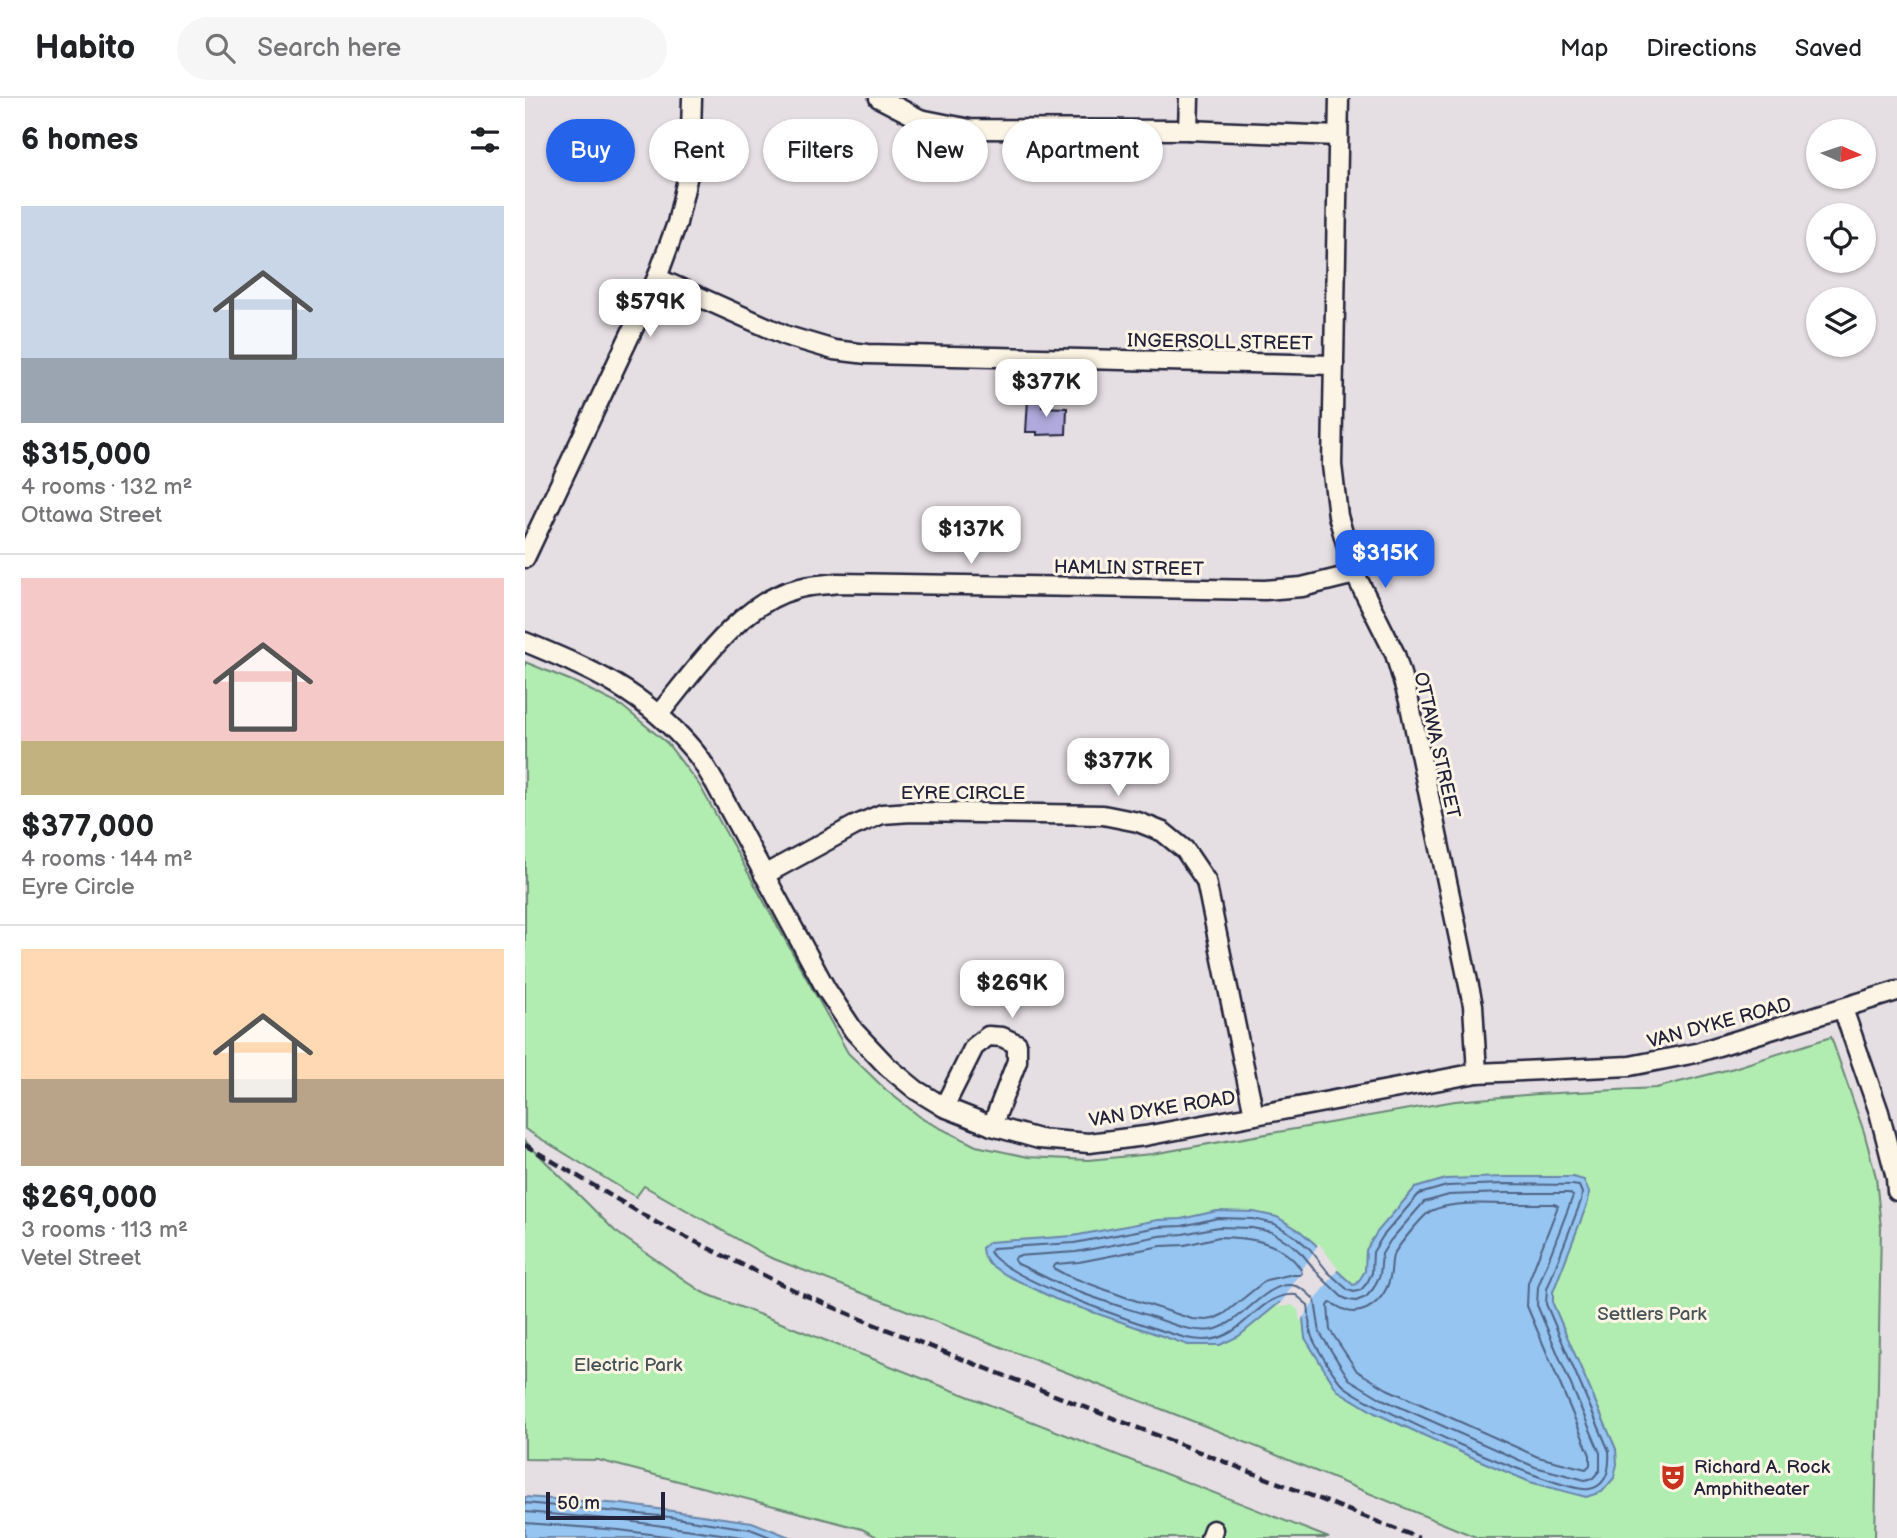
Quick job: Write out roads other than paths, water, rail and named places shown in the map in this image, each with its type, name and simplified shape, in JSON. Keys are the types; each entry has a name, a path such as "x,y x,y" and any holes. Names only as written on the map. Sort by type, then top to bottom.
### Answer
{"street":[{"path":"525,558 657,278 677,223 689,166 692,98"},
{"path":"879,98 920,119 970,129 1188,130 1338,136"},
{"path":"1188,130 1189,98"},
{"name":"OTTAWA STREET","path":"1339,98 1332,465 1338,516 1355,574 1395,654 1409,701 1473,1006 1478,1073"},
{"name":"INGERSOLL STREET","path":"657,278 787,336 834,350 867,354 1334,365"},
{"name":"HAMLIN STREET","path":"659,714 728,631 759,604 794,589 838,583 1265,590 1302,587 1355,574"},
{"name":"VAN DYKE ROAD","path":"525,642 582,666 618,685 659,714 696,753 715,783 826,989 854,1031 887,1066 916,1090 944,1107 992,1126 1039,1139 1089,1143 1145,1136 1478,1073 1630,1066 1696,1053 1897,991"},
{"name":"EYRE CIRCLE","path":"764,875 854,826 882,814 911,812 1103,815 1138,822 1163,832 1185,850 1206,881 1254,1115"},
{"path":"1843,1009 1878,1112 1897,1191"},
{"path":"944,1107 974,1047 988,1036 1002,1037 1017,1044 1017,1061 992,1126"}],"water":[{"path":"1573,1177 1584,1180 1589,1192 1588,1202 1553,1292 1553,1304 1616,1449 1614,1478 1602,1492 1586,1497 1530,1482 1467,1455 1375,1413 1337,1390 1305,1338 1302,1308 1294,1301 1279,1303 1239,1336 1220,1345 1188,1345 1055,1299 989,1264 982,1248 989,1242 1073,1236 1217,1211 1254,1212 1277,1217 1300,1231 1353,1285 1357,1284 1365,1271 1366,1250 1377,1232 1415,1188 1446,1179"},
{"path":"525,1497 622,1504 752,1522 792,1538 525,1538"}],"railway":[{"path":"525,1145 657,1223 802,1294 1419,1538"}],"place":[{"name":"Richard A. Rock Amphitheater","path":"1673,1477"}],"park label":[{"name":"Settlers Park","path":"1652,1313"},
{"name":"Electric Park","path":"628,1364"}]}
